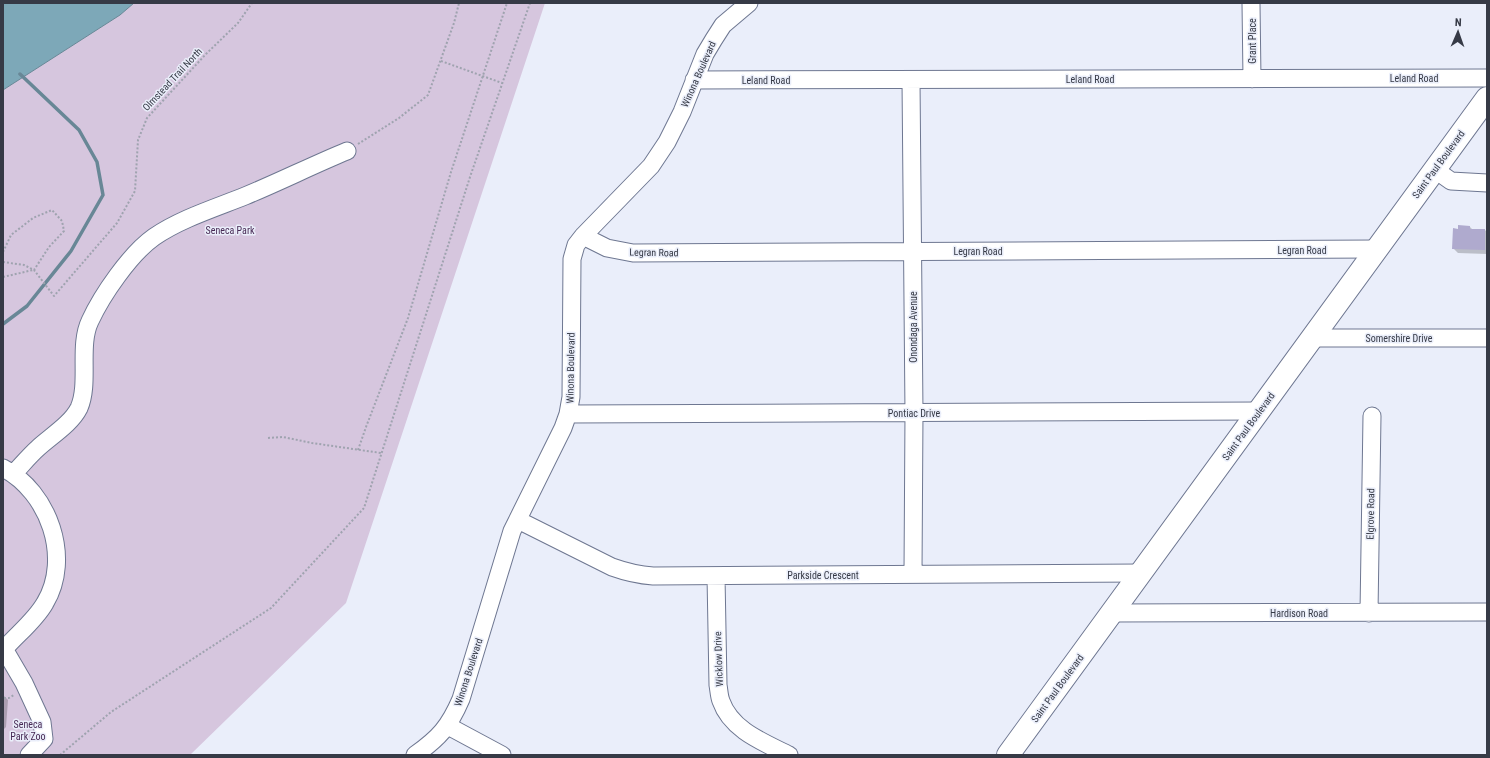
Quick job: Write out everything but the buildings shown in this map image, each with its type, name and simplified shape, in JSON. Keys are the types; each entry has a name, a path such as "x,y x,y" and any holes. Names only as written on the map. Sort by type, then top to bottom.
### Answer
{"main road":[{"name":"Saint Paul Boulevard","path":"1008,755 1487,98"}],"street":[{"name":"Winona Boulevard","path":"415,755 434,742 448,726 461,699 512,531 563,428 568,414 571,397 572,259 576,246 583,236 651,166 667,142 682,112 694,80 711,44 723,25 749,3"},
{"name":"Grant Place","path":"1251,3 1252,79"},
{"name":"Leland Road","path":"694,80 1487,78"},
{"name":"Onondaga Avenue","path":"911,80 914,413 913,574"},
{"path":"29,755 44,739 42,722 24,683 5,655 8,645 44,604 52,587 56,561 54,537 48,518 40,502 25,484 8,471 37,449 69,421 79,408 82,397 86,337 89,323 107,291 137,252 153,238 170,227 256,192 347,151"},
{"path":"1434,169 1451,181 1487,183"},
{"name":"Legran Road","path":"583,236 607,248 633,253 1376,249"},
{"name":"Somershire Drive","path":"1312,338 1487,338"},
{"name":"Pontiac Drive","path":"568,414 1259,411"},
{"name":"Elgrove Road","path":"1369,613 1372,416"},
{"name":"Parkside Crescent","path":"518,520 612,567 625,572 652,576 1140,573"},
{"name":"Wicklow Drive","path":"716,576 718,686 721,700 726,712 745,732 789,755"},
{"name":"Hardison Road","path":"1111,613 1487,612"},
{"path":"448,726 502,755"}],"path":[{"name":"Olmstead Trail North","path":"34,270 54,296 117,223 135,191 138,140 147,118 206,54 238,23 252,3"},
{"path":"347,151 400,118 428,95 459,3"},
{"path":"358,450 408,318 450,172 507,3"},
{"path":"60,755 111,712 271,608 364,508 470,177 530,3"},
{"path":"440,61 502,83"},
{"path":"3,252 12,234 33,218 52,210 62,221 64,231 49,247 34,270 3,277"},
{"path":"3,262 24,265 34,270"},
{"path":"268,438 283,437 381,453"}],"green space":[{"name":"Seneca Park","path":"134,3 545,3 346,603 190,755 3,755 3,90 120,15"}],"water":[{"path":"3,3 134,3 120,15 3,90"}],"waterway":[{"path":"3,324 27,306 71,251 103,195 97,162 79,130 20,74"}],"park label":[{"name":"Seneca Park Zoo","path":"28,730"}]}
